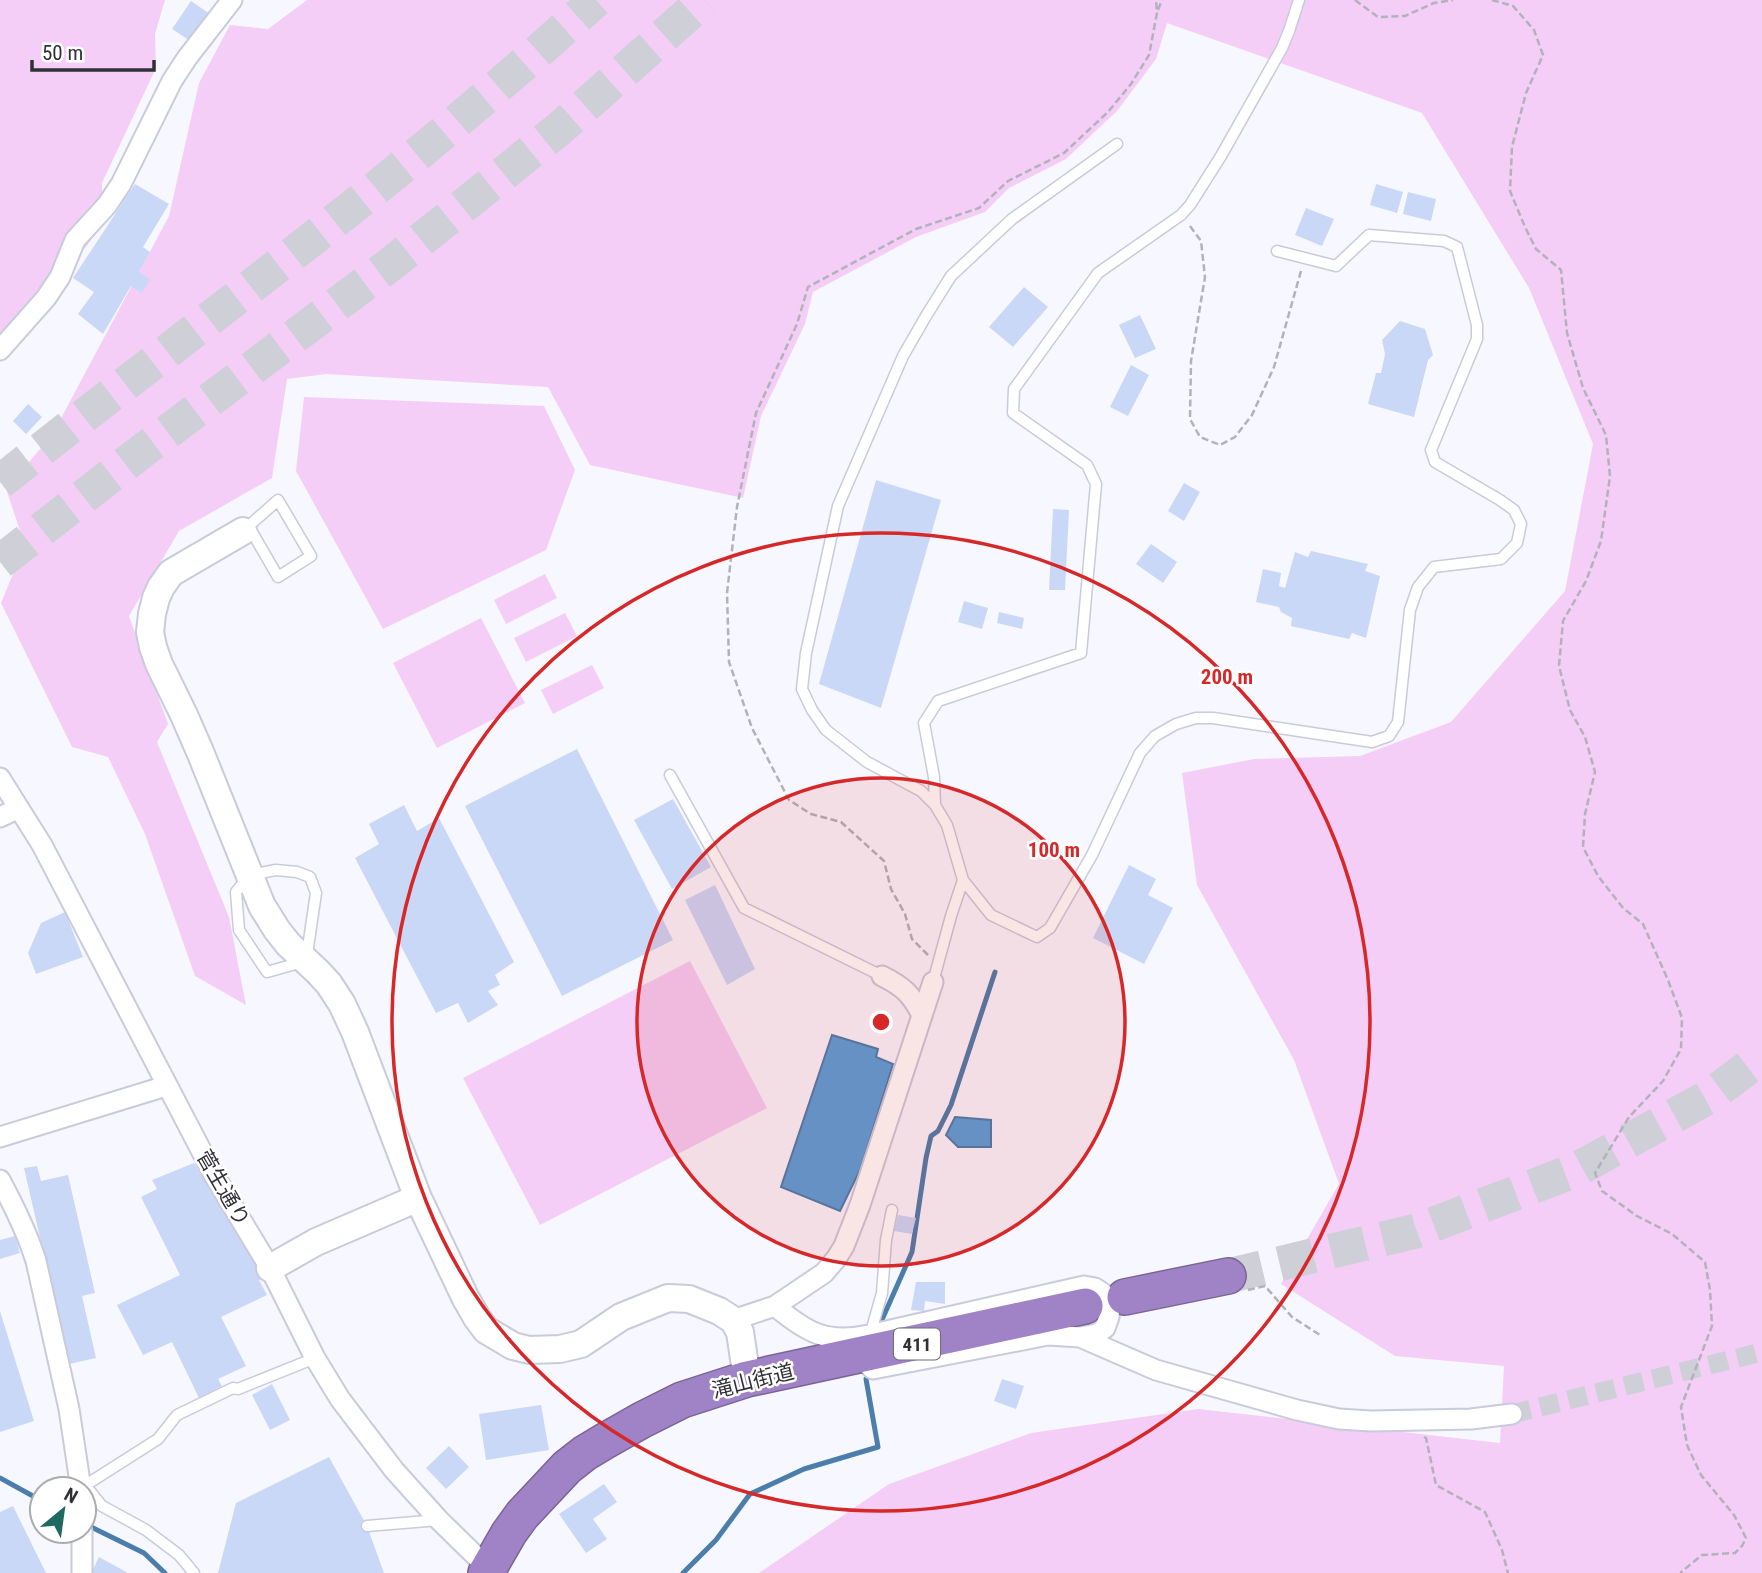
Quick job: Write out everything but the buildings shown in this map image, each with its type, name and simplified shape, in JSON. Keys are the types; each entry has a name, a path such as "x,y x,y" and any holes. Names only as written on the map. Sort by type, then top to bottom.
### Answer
{"highway":[{"path":"1125,1297 1228,1276"},
{"name":"滝山街道","path":"487,1570 522,1515 567,1467 585,1453 682,1400 863,1346 1083,1322"}],"street":[{"path":"0,350 46,298 60,277 75,240 107,205 121,184 179,70 232,0"},
{"path":"243,531 171,573 161,587 152,614 150,632 159,664 184,715 262,906 288,944 329,984 342,1004 418,1198 477,1318 486,1330 513,1346 529,1350 560,1349 581,1343 621,1317 668,1298 689,1299 703,1303 733,1320 740,1332 747,1380"},
{"name":"菅生通り","path":"0,778 43,845 166,1086 214,1175 270,1268 315,1358 340,1399 394,1470 487,1570"},
{"path":"0,817 19,808"},
{"path":"882,976 899,984 912,996 922,1015"},
{"path":"733,1320 775,1306 824,1273 844,1246 933,982"},
{"path":"0,1137 166,1086"},
{"path":"0,1180 19,1215 36,1261 69,1409 80,1475"},
{"path":"270,1268 316,1242 418,1198"},
{"path":"775,1306 791,1320 819,1335 863,1346"},
{"path":"1083,1322 1156,1370 1297,1410 1339,1419 1371,1421 1471,1419 1512,1414"},
{"path":"82,1545 82,1573"}],"lane":[{"path":"935,805 934,777 924,723 938,701 1081,653 1096,484 1087,465 1013,413 1014,389 1098,273 1181,215 1190,205 1282,48 1299,0"},
{"path":"1117,144 1012,219 951,276 903,356 838,506 806,653 802,689 812,710 827,730 866,762 921,791 935,805 947,825 963,880 992,915 1037,937 1050,928 1091,855 1140,753 1155,736 1176,724 1196,718 1213,718 1372,742 1389,736 1398,722 1410,610 1418,587 1434,567 1501,559 1517,543 1521,524 1514,510 1435,462 1431,450 1477,339 1477,325 1457,247 1444,241 1369,235 1336,266 1278,251"},
{"path":"278,500 311,556 278,577 252,532 243,531 278,500"},
{"path":"670,775 744,908 882,976"},
{"path":"250,875 276,870 297,872 310,877 316,893 306,961"},
{"path":"933,982 963,880"},
{"path":"863,1346 882,1293 886,1240 892,1210"},
{"path":"98,1478 158,1439 177,1415 233,1388 238,1389 315,1358"},
{"path":"98,1502 146,1530 179,1555 194,1573"},
{"path":"367,1526 439,1520"}],"path":[{"path":"1157,13 1162,0"},
{"path":"1355,0 1378,17 1405,16 1434,4 1453,0"},
{"path":"1492,0 1513,6 1534,30 1543,55 1526,93 1515,136 1510,191 1536,248 1561,270 1567,333 1583,388 1606,435 1609,476 1601,541 1586,581 1563,621 1559,666 1570,710 1585,737 1595,772 1585,814 1583,847 1598,876 1623,908 1643,924 1682,1018 1681,1049 1663,1081 1629,1117 1595,1173 1602,1191 1637,1216 1672,1234 1705,1262 1712,1326 1681,1407 1687,1445 1701,1475 1734,1515 1746,1538 1735,1553 1702,1555 1680,1573"},
{"path":"1181,215 1201,241 1205,277 1192,361 1190,419 1200,437 1220,445 1235,437 1252,415 1269,379 1305,258"},
{"path":"884,861 891,889 905,914 912,939 929,956"},
{"path":"1426,1438 1436,1485 1485,1512 1502,1550 1508,1573"}],"shaded area":[{"path":"0,0 165,0 155,34 156,68 102,183 102,226 0,357"},
{"path":"307,0 1762,0 1762,1573 759,1573 889,1484 1031,1433 1198,1409 1500,1443 1504,1366 1395,1356 1281,1284 1339,1184 1294,1060 1197,885 1182,773 1254,759 1360,756 1451,722 1565,591 1593,444 1529,288 1422,113 1167,23 1156,59 1117,111 1066,159 1009,188 985,212 916,237 813,292 805,324 761,416 743,498 590,465 548,387 326,374 287,379 272,478 179,531 129,616 168,724 157,742 229,917 246,1005 195,976 145,834 108,757 72,747 1,603 25,545 6,489 52,435 169,216 199,83 230,25 268,29"},
{"path":"304,397 544,406 575,470 546,550 383,629 296,471"},
{"path":"545,574 557,598 506,624 494,600"},
{"path":"565,613 577,636 526,662 514,638"},
{"path":"481,618 525,703 437,748 393,663"},
{"path":"592,665 604,688 553,714 541,690"},
{"path":"690,961 767,1108 540,1225 463,1078"}],"water":[{"path":"832,1035 878,1049 876,1057 893,1064 861,1168 840,1211 781,1187"},
{"path":"955,1117 991,1120 991,1147 958,1147 946,1135"}],"waterway":[{"path":"881,1322 912,1252 931,1136 938,1131 951,1105 995,972"},
{"path":"683,1573 716,1540 750,1494 804,1469 878,1447 866,1379"},
{"path":"0,1478 28,1493"},
{"path":"98,1530 144,1553 165,1573"}],"tunnel":[{"path":"0,482 381,184 596,0"},
{"path":"0,562 146,448 391,264 559,129 704,0"},
{"path":"1228,1276 1416,1231 1576,1170 1710,1096 1762,1057"},
{"path":"1512,1414 1762,1352"}]}
